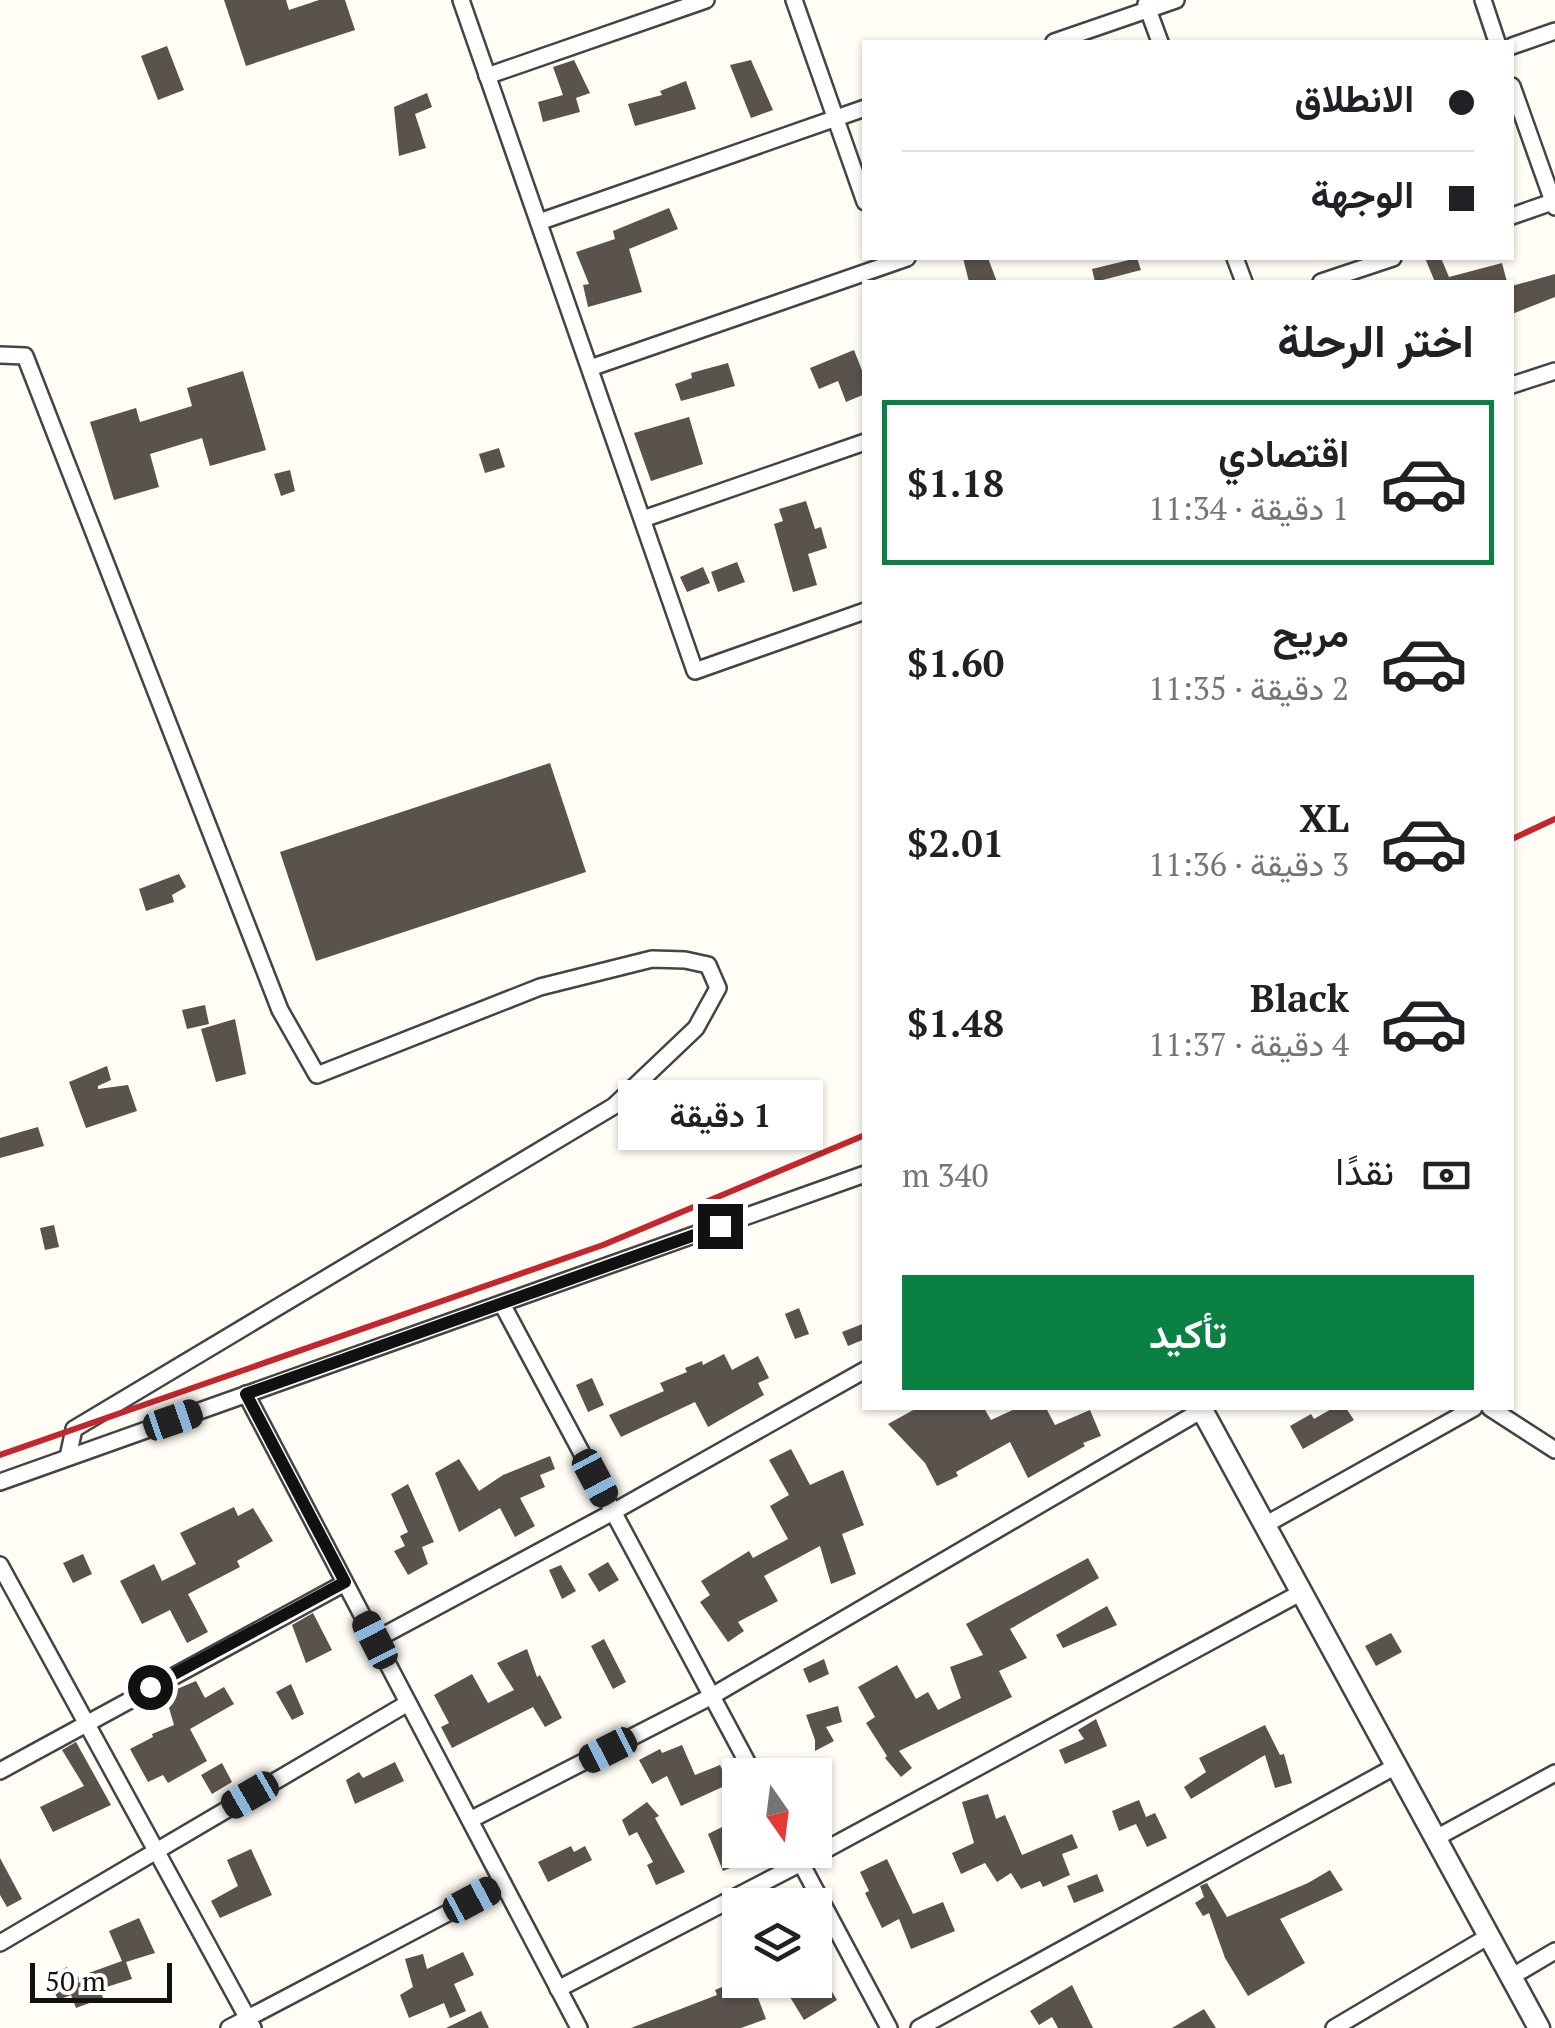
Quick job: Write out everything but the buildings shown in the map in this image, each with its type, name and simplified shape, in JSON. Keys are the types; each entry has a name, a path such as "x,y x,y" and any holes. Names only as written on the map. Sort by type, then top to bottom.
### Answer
{"street":[{"path":"461,0 695,671 862,613"},
{"path":"488,76 706,0"},
{"path":"794,0 862,193"},
{"path":"1059,40 1147,5 1176,0"},
{"path":"1482,0 1497,40"},
{"path":"1147,5 1159,40"},
{"path":"1514,45 1555,31"},
{"path":"1514,92 1554,203 1514,215"},
{"path":"539,222 862,109"},
{"path":"1327,280 1386,260"},
{"path":"590,368 886,261"},
{"path":"0,355 25,356 280,1010 317,1075 540,988 620,965 652,959 708,965 718,988 696,1028 614,1106 74,1429 68,1458"},
{"path":"1514,385 1555,370"},
{"path":"642,520 862,443"},
{"path":"0,1482 862,1175"},
{"path":"502,1304 745,1758"},
{"path":"375,1640 862,1372"},
{"path":"246,1394 579,2028"},
{"path":"470,1820 712,1696 1199,1410"},
{"path":"1202,1410 1539,2028"},
{"path":"1265,1525 1470,1410"},
{"path":"1493,1410 1555,1450"},
{"path":"0,1566 250,2023"},
{"path":"0,1771 345,1582"},
{"path":"832,1839 1302,1592"},
{"path":"0,1942 408,1703"},
{"path":"919,2028 1396,1766"},
{"path":"1436,1838 1555,1773"},
{"path":"558,1989 778,1868"},
{"path":"804,1868 889,2028"},
{"path":"229,2028 250,2023 504,1884"},
{"path":"1334,2028 1489,1936"},
{"path":"1511,1977 1555,1951"}],"railway":[{"path":"1514,838 1555,819"},
{"path":"0,1455 603,1245 862,1136"}],"route":[{"path":"150,1687 345,1582 246,1394 720,1226"}]}
